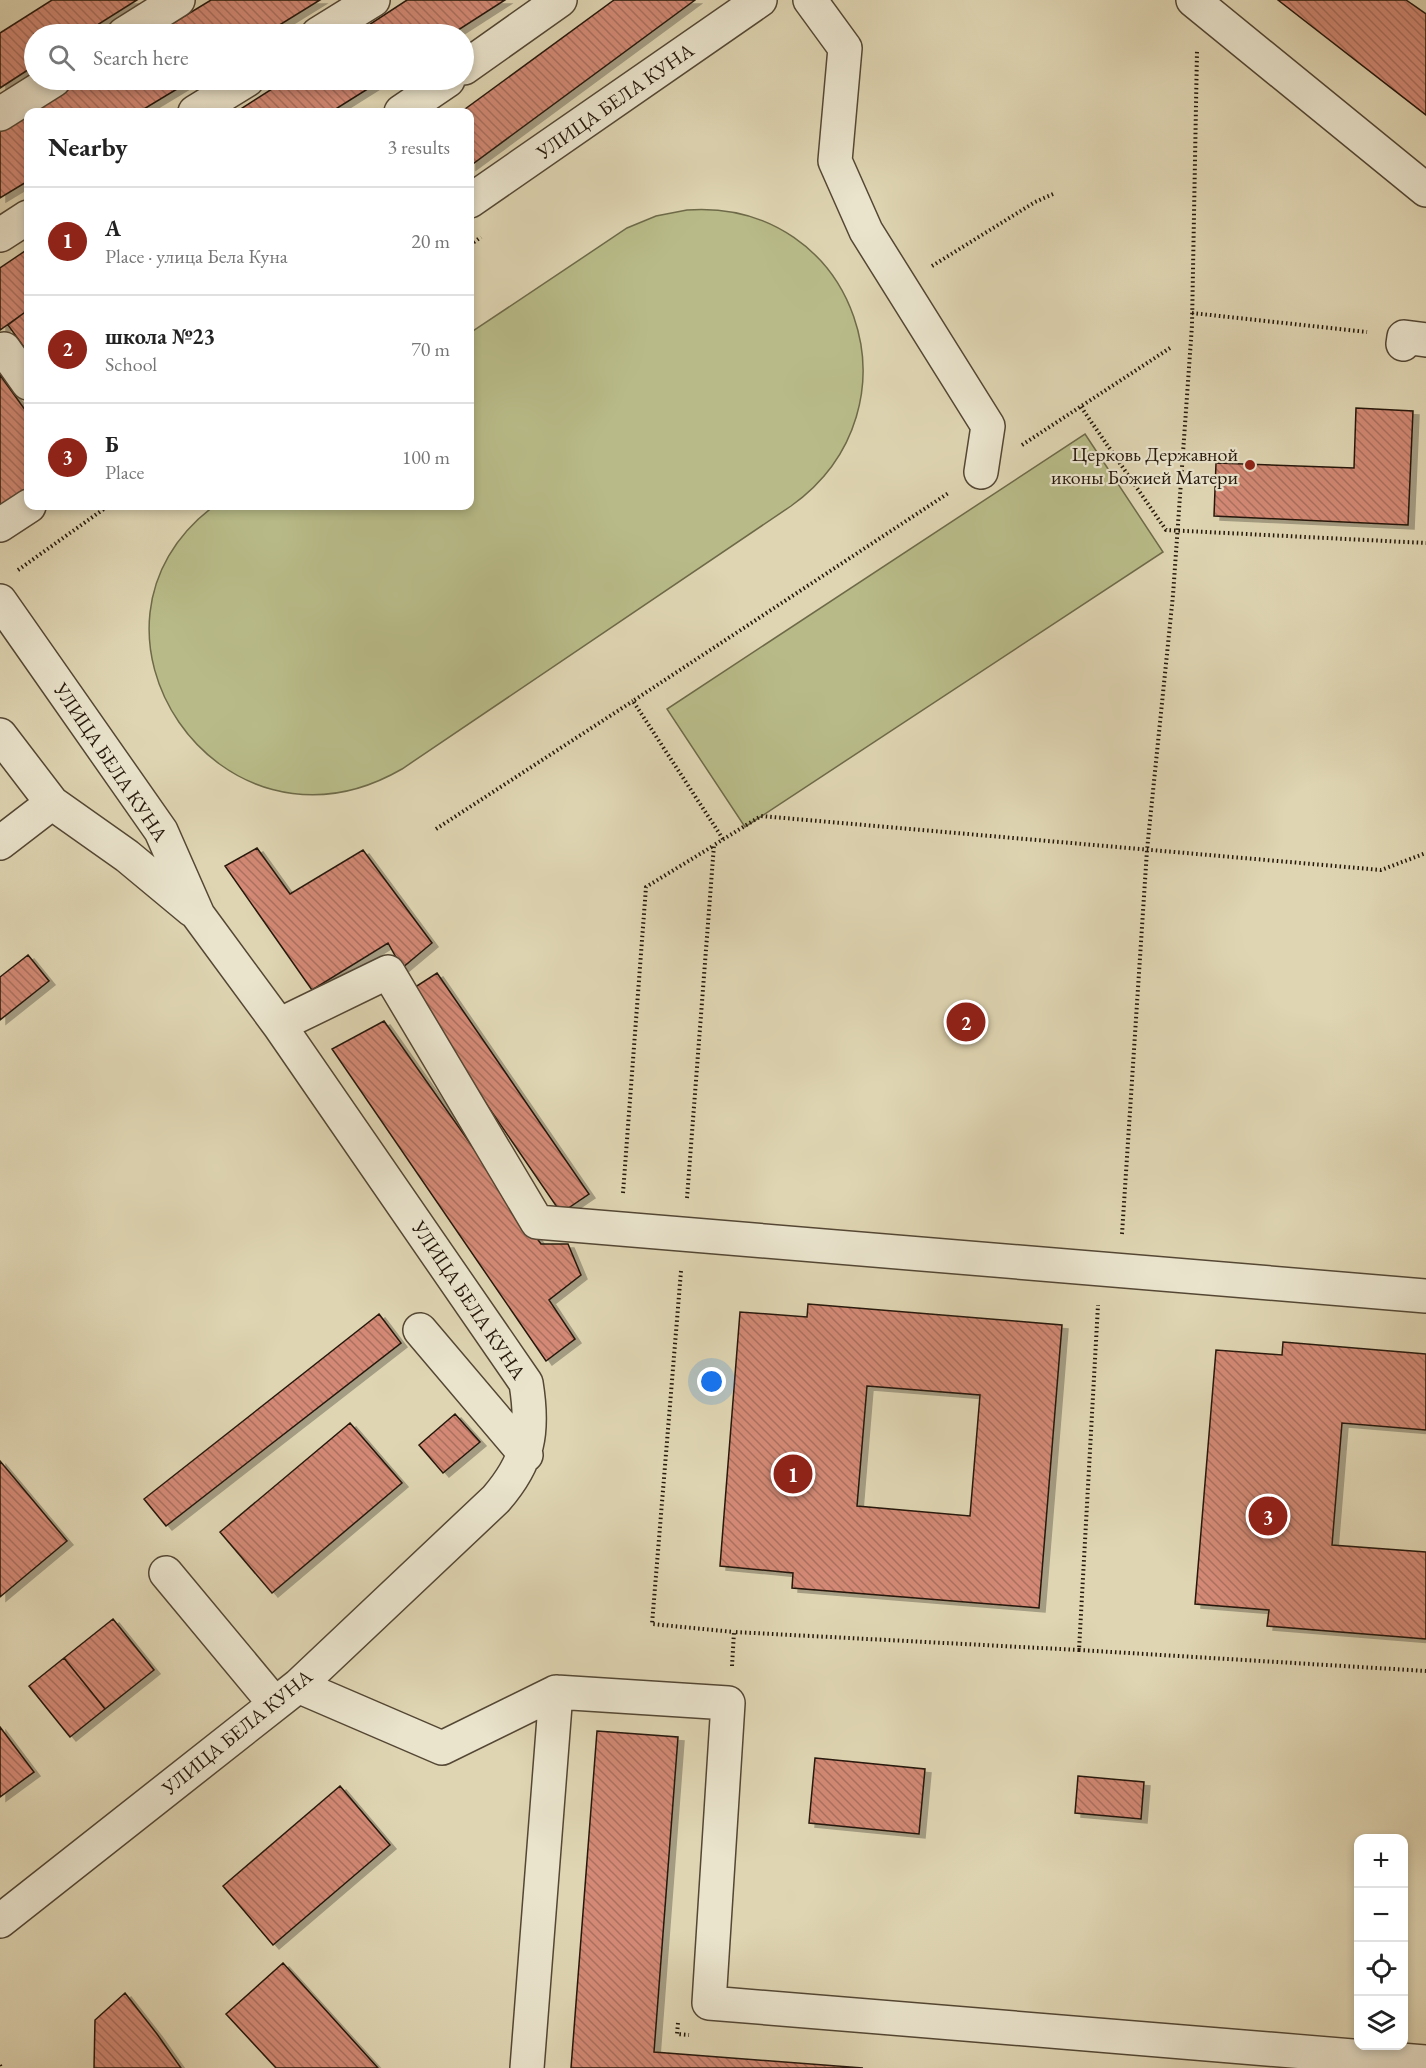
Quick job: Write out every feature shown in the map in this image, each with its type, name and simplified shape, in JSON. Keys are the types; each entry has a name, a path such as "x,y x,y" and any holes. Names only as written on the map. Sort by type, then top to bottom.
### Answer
{"street":[{"path":"140,24 178,0"},
{"path":"334,24 373,0"},
{"path":"474,61 560,0"},
{"name":"УЛИЦА БЕЛА КУНА","path":"474,198 760,0"},
{"path":"810,0 845,48 835,162 866,231 988,426 981,472"},
{"path":"1198,2 1426,190"},
{"path":"0,114 38,90"},
{"path":"202,108 231,90"},
{"path":"407,108 433,90"},
{"path":"0,236 24,221"},
{"path":"4,349 24,377"},
{"path":"0,525 24,509"},
{"name":"УЛИЦА БЕЛА КУНА","path":"0,1921 286,1695 496,1499 511,1482 526,1455 532,1415 526,1383 279,1025 198,915 161,831 4,588"},
{"path":"0,735 52,803 127,856 198,915"},
{"path":"0,843 52,803"},
{"path":"279,1025 388,972 537,1222 1426,1296"},
{"path":"420,1330 526,1455"},
{"path":"166,1573 286,1695 442,1748 556,1692 729,1703 709,2003 1426,2062"},
{"path":"526,2068 556,1692"}],"path":[{"path":"1079,1650 1099,1293 1120,1270 1147,850 1173,595 1192,313 1198,2"},
{"path":"900,285 1035,202 1053,194"},
{"path":"1192,313 1411,340"},
{"path":"436,829 1170,348"},
{"path":"1081,407 1166,530 1426,543"},
{"path":"4,588 103,510"},
{"path":"633,701 723,839"},
{"path":"620,1229 646,887 761,816 1381,870 1426,854"},
{"path":"714,845 652,1624 734,1632 1426,1671"},
{"path":"729,1703 734,1632"}],"green space":[{"path":"687,210 746,215 794,237 830,273 854,317 863,366 856,417 833,465 791,506 402,769 335,793 272,790 219,764 179,722 155,670 150,613 169,556 210,510 474,510 474,330 627,228 656,216"},
{"path":"1085,434 1163,552 745,827 667,709"}],"building":[{"path":"52,0 137,0 99,24 24,24 24,72 0,88 0,33"},
{"path":"211,0 320,0 281,24 171,24"},
{"path":"407,0 505,0 468,24 370,24"},
{"path":"614,0 695,0 474,163 474,108 466,108"},
{"path":"1278,0 1406,0 1426,14 1426,115"},
{"path":"65,90 175,90 146,108 36,108"},
{"path":"270,90 366,90 337,108 242,108"},
{"path":"24,115 24,183 0,198 0,130"},
{"path":"24,252 24,313 0,330 0,268"},
{"path":"24,313 24,347 8,325"},
{"path":"0,375 24,408 24,495 0,510"},
{"name":"Церковь Державной иконы Божией Матери","path":"1356,408 1413,411 1408,525 1214,516 1216,463 1354,468"},
{"path":"257,848 290,894 363,850 432,943 402,968 388,943 312,990 225,866"},
{"path":"28,955 49,981 0,1020 0,977"},
{"path":"437,973 589,1194 561,1213 409,991"},
{"path":"384,1021 541,1244 568,1244 581,1275 549,1300 575,1339 546,1361 332,1049"},
{"path":"808,1304 1062,1325 1039,1608 792,1588 793,1573 720,1566 740,1312 807,1317","holes":["867,1386 980,1395 970,1516 857,1506"]},
{"path":"379,1314 401,1343 166,1526 144,1499"},
{"path":"1283,1342 1426,1354 1426,1430 1342,1423 1332,1545 1426,1552 1426,1639 1267,1626 1269,1610 1195,1604 1216,1350 1282,1355"},
{"path":"455,1414 480,1442 443,1473 419,1445"},
{"path":"350,1423 402,1483 272,1593 220,1532"},
{"path":"0,1461 67,1541 0,1597"},
{"path":"113,1619 154,1670 105,1709 64,1658"},
{"path":"64,1658 105,1709 70,1737 29,1686"},
{"path":"0,1727 34,1772 0,1797"},
{"path":"597,1731 678,1737 654,2052 863,2068 571,2068"},
{"path":"815,1758 925,1769 919,1834 809,1823"},
{"path":"1078,1776 1144,1782 1141,1819 1075,1813"},
{"path":"340,1786 390,1845 273,1945 223,1886"},
{"path":"283,1963 378,2068 276,2068 226,2014"},
{"path":"125,1993 181,2068 94,2068 95,2020"}],"place":[{"name":"Церковь Державной иконы Божией Матери","path":"1250,465"},
{"name":"школа №23","path":"966,1022"},
{"name":"А","path":"793,1474"},
{"name":"Б","path":"1268,1516"}]}
